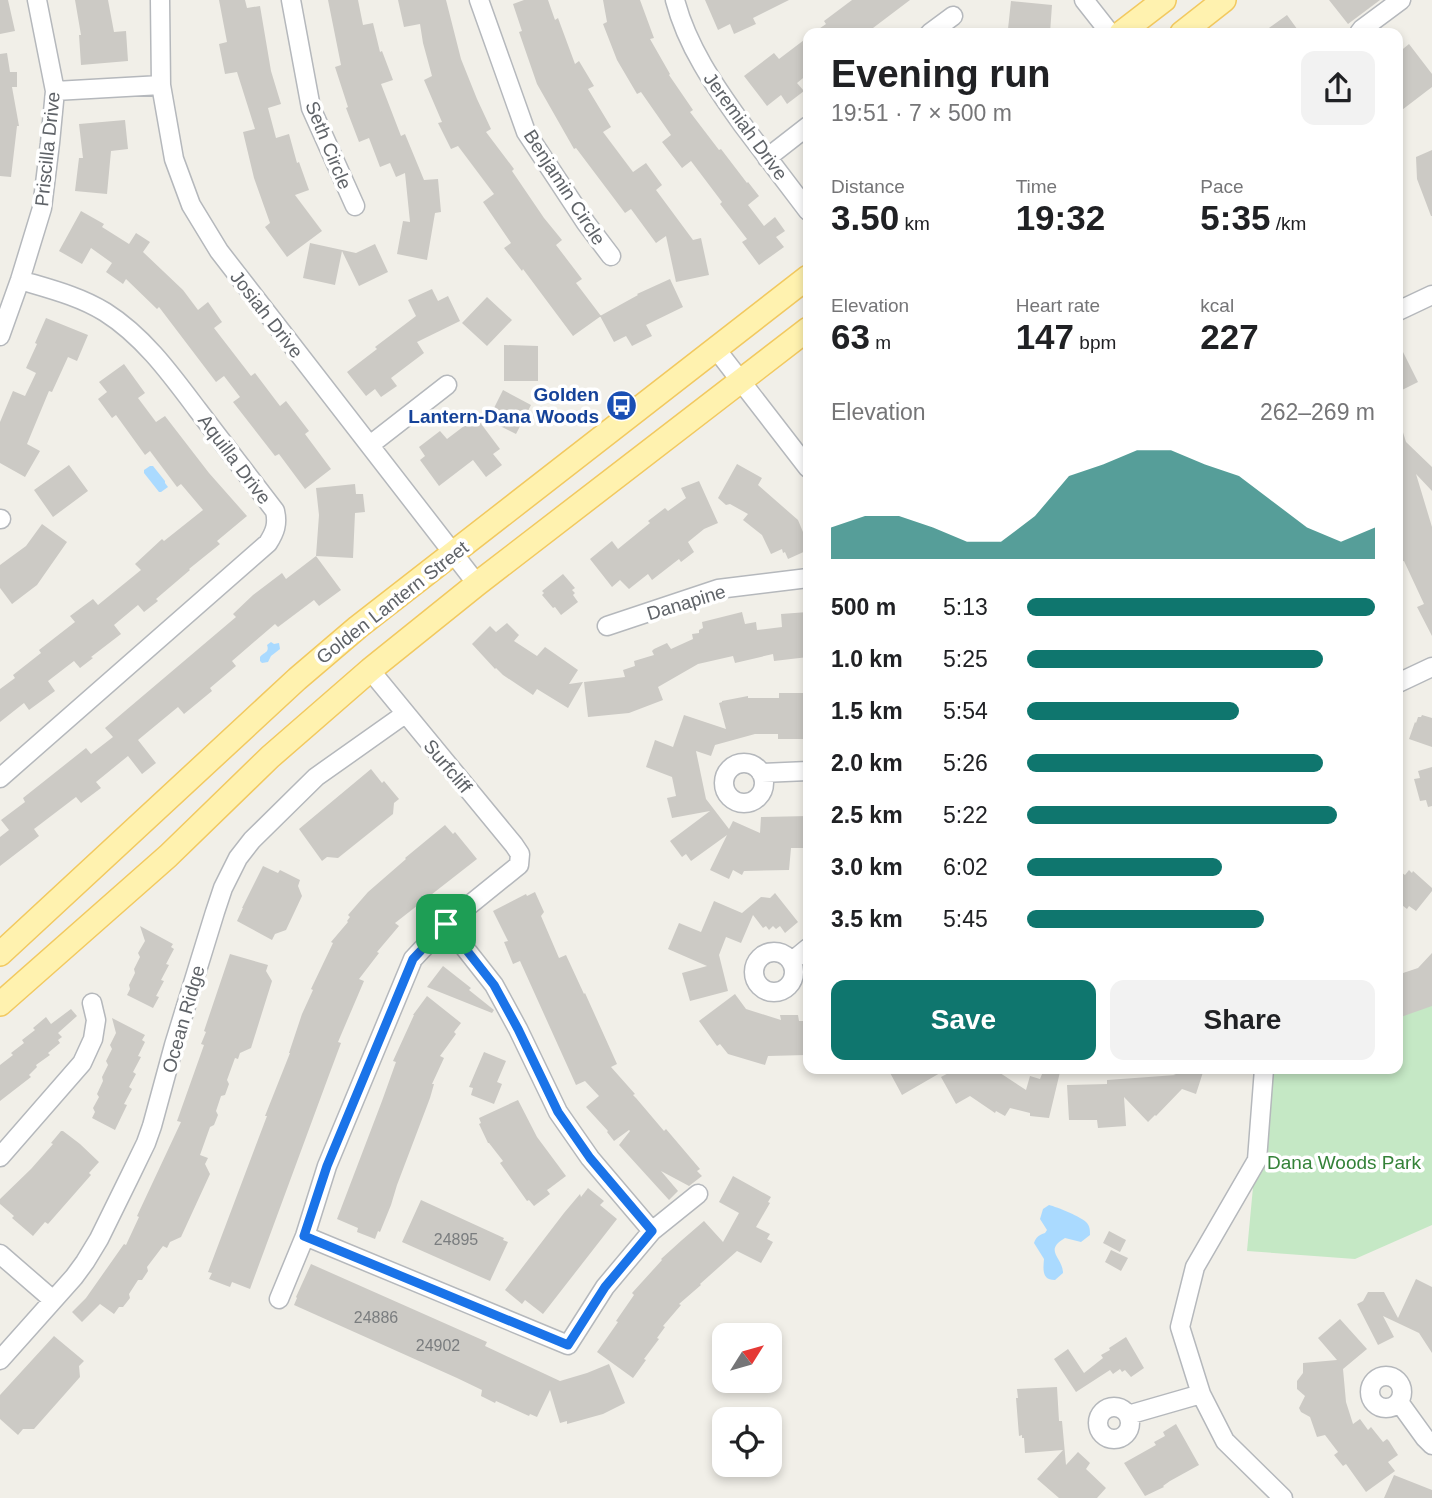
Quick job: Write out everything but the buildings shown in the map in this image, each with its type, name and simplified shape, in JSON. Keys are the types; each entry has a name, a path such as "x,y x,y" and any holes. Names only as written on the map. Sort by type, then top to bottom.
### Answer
{"main road":[{"path":"1128,28 1164,0"},
{"path":"1188,28 1224,0"},
{"name":"Golden Lantern Street","path":"0,954 297,679 358,627 803,281"},
{"name":"Golden Lantern Street","path":"0,1004 168,856 270,757 370,670 477,584 803,333"}],"street":[{"name":"Priscilla Drive","path":"0,336 42,208 55,91 37,0"},
{"name":"Josiah Drive","path":"160,0 161,85 174,159 191,205 219,251 477,584"},
{"name":"Seth Circle","path":"292,0 311,108 355,206"},
{"name":"Benjamin Circle","path":"480,0 527,132 586,223 611,256"},
{"name":"Jeremiah Drive","path":"674,0 681,25 711,81 803,205"},
{"path":"1084,0 1106,28"},
{"path":"1363,28 1401,0"},
{"path":"937,28 953,16"},
{"path":"55,91 161,85"},
{"path":"767,158 803,130"},
{"name":"Aquilla Drive","path":"0,778 268,543 277,522 275,511 164,366 133,332 106,312 80,298 20,279"},
{"path":"1403,308 1432,295"},
{"path":"716,349 803,462"},
{"path":"370,445 447,385"},
{"name":"Danapine","path":"607,626 718,589 803,579"},
{"path":"1403,681 1432,667"},
{"name":"Surfcliff","path":"370,670 520,854 519,865 446,924"},
{"name":"Ocean Ridge","path":"0,1360 74,1278 99,1239 146,1143 205,944 230,871 252,840 316,777 405,714"},
{"path":"761,772 803,771"},
{"path":"279,1299 304,1236 327,1166 413,959 446,924 494,985 558,1112 590,1158 652,1231"},
{"path":"792,962 803,952"},
{"path":"0,1157 82,1063 93,1039 96,1020 92,1003"},
{"path":"1264,1074 1257,1160 1195,1267 1180,1327 1201,1394 1225,1441 1283,1498"},
{"path":"304,1236 568,1345 605,1287 652,1231 698,1194"},
{"path":"0,1254 53,1300"},
{"path":"1128,1415 1201,1394"},
{"path":"1399,1402 1432,1445"}],"green space":[{"name":"Dana Woods Park","path":"1432,963 1432,1225 1355,1259 1247,1251 1263,1081 1272,1074 1403,1074 1403,983"}],"water":[{"path":"153,466 168,487 161,492 144,473"},
{"path":"271,642 279,643 280,649 268,662 262,663 260,657"},
{"path":"1049,1205 1080,1218 1087,1223 1090,1230 1090,1235 1081,1242 1065,1238 1055,1247 1063,1273 1055,1280 1046,1276 1044,1259 1034,1243 1038,1236 1047,1230 1040,1219 1043,1209"}],"place":[{"name":"Golden Lantern-Dana Woods","path":"622,405"}],"route":[{"path":"446,924 494,985 558,1112 590,1158 652,1231 605,1287 568,1345 304,1236 327,1166 413,959 446,924"}]}
